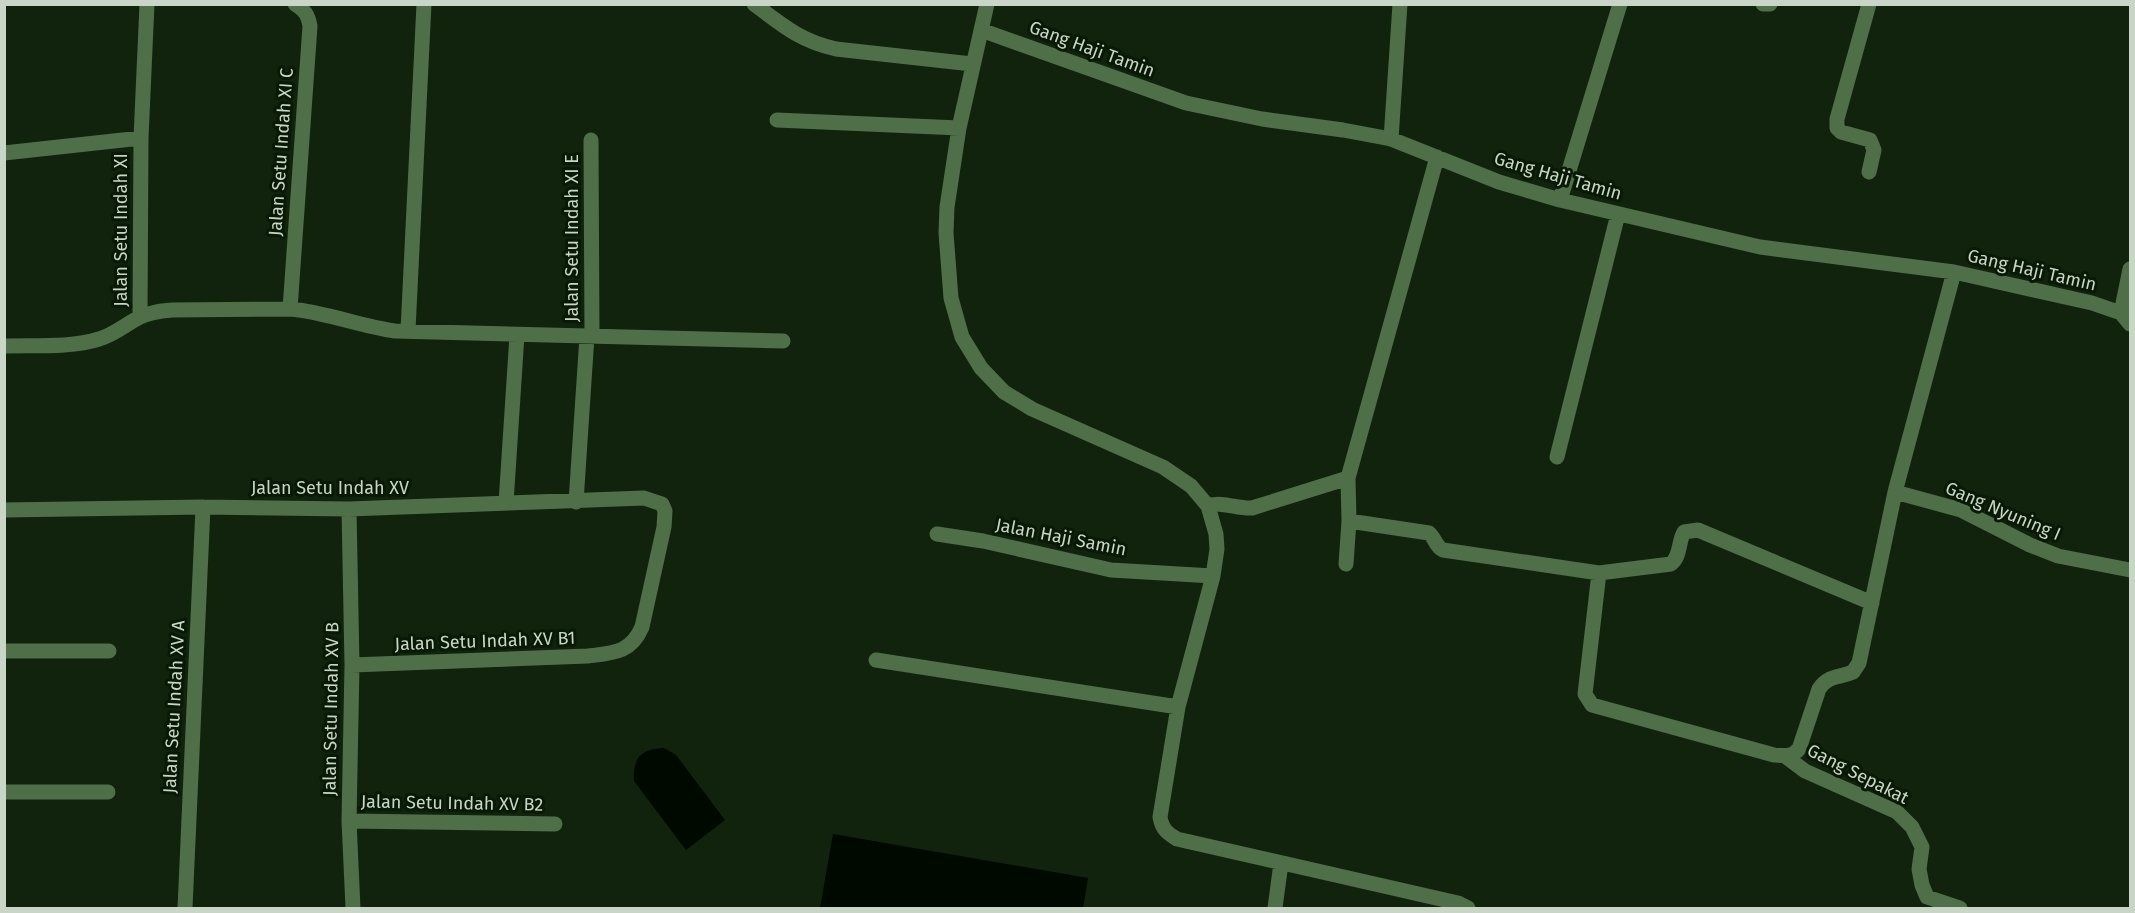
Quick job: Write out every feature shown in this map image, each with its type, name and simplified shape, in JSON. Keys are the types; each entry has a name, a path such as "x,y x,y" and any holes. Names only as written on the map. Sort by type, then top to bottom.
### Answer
{"street":[{"path":"141,138 147,4"},
{"name":"Jalan Setu Indah XI C","path":"290,309 310,26 304,9 296,4"},
{"path":"408,330 424,4"},
{"path":"754,4 799,37 816,45 972,64"},
{"path":"987,4 959,128 947,207 947,259 951,298 962,337 981,368 1004,392 1032,409 1163,467 1191,486 1208,506 1216,534 1217,549 1213,576 1178,708 1160,817 1162,826 1167,834 1177,839 1458,903 1468,909"},
{"path":"1391,139 1400,4"},
{"path":"1560,200 1620,4"},
{"path":"1763,4 1770,4"},
{"path":"1869,4 1837,119 1837,128 1841,132 1870,140 1874,150 1869,172"},
{"name":"Gang Haji Tamin","path":"981,30 1186,103 1262,119 1391,139 1498,182 1560,200 1760,247 1954,272 2092,303 2126,318"},
{"path":"777,120 959,128"},
{"name":"Jalan Setu Indah XI","path":"4,153 141,138 140,317"},
{"name":"Jalan Setu Indah XI E","path":"576,502 589,337 591,140"},
{"path":"1346,564 1349,521 1348,478 1437,157"},
{"path":"1557,457 1618,214"},
{"path":"2126,318 2130,269"},
{"path":"1599,573 1585,694 1592,705 1774,755 1795,754 1799,749 1823,682 1828,678 1848,674 1857,669 1895,492 1954,272"},
{"path":"4,346 81,343 98,340 111,335 140,317 158,311 290,309 310,311 379,329 517,335 783,341"},
{"path":"506,503 517,335"},
{"path":"1208,506 1220,503 1252,508 1348,478"},
{"name":"Gang Nyuning I","path":"1895,492 1961,510 2058,556 2130,570"},
{"name":"Jalan Setu Indah XV","path":"4,510 203,507 349,509 644,498 655,500 662,504 665,519 642,627 637,638 620,651"},
{"name":"Jalan Setu Indah XV A","path":"185,909 203,507"},
{"name":"Jalan Setu Indah XV B","path":"349,509 352,665 349,821 353,909"},
{"path":"1349,521 1429,533 1443,550 1599,573 1671,564 1676,560 1684,532 1698,530 1872,603"},
{"name":"Jalan Haji Samin","path":"937,534 984,541 1111,570 1213,576"},
{"path":"4,651 109,651"},
{"name":"Jalan Setu Indah XV B1","path":"352,665 588,656 620,651"},
{"path":"876,660 1178,708"},
{"name":"Gang Sepakat","path":"1785,756 1805,771 1897,812 1912,827 1922,847 1919,869 1922,885 1928,897 1960,909"},
{"path":"4,792 108,792"},
{"name":"Jalan Setu Indah XV B2","path":"349,821 555,824"},
{"path":"1275,909 1281,863"}],"shaded area":[{"path":"664,748 676,755 725,820 686,850 634,781 635,766 640,756 649,750"},
{"path":"833,834 1088,878 1083,908 820,908"}]}
